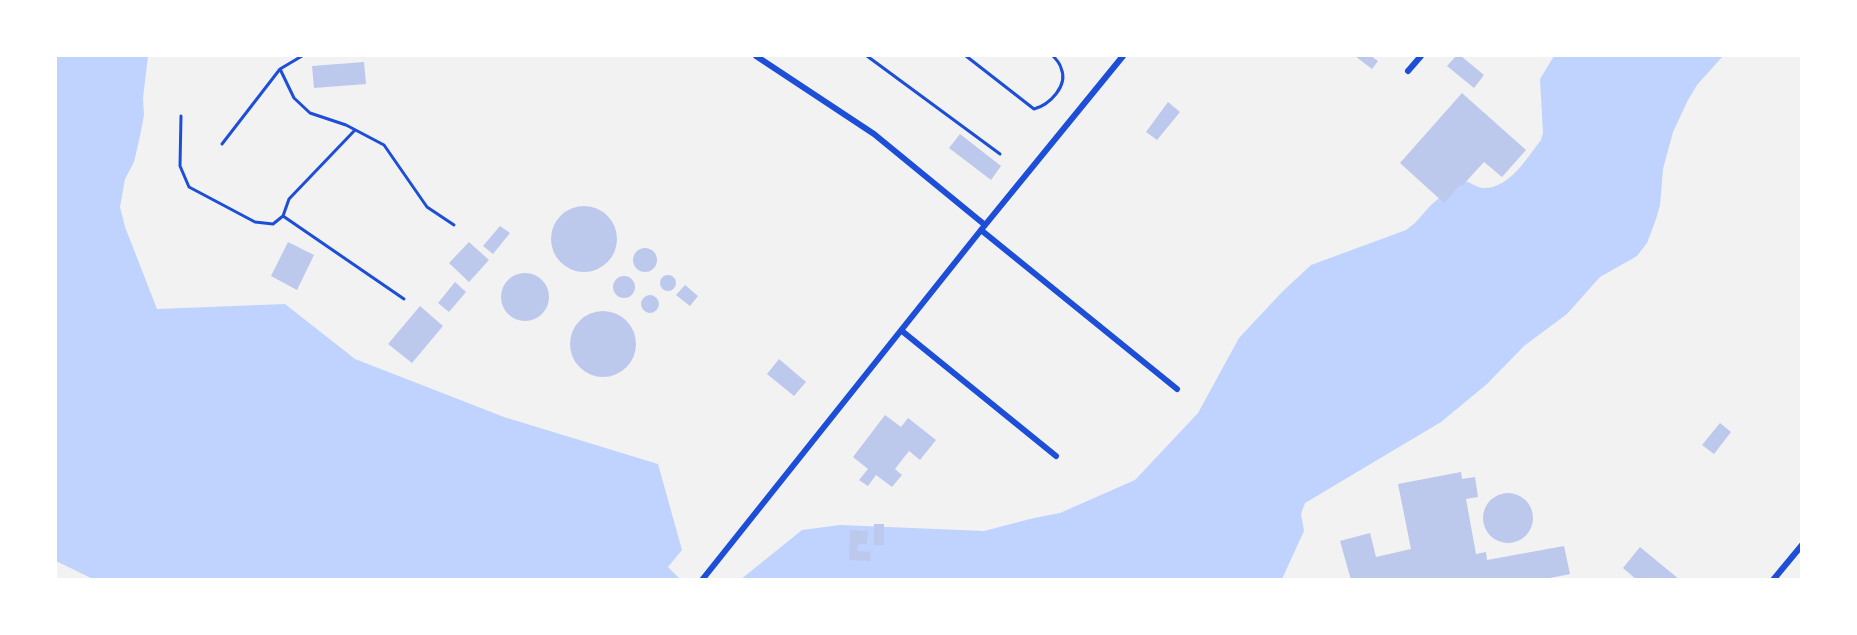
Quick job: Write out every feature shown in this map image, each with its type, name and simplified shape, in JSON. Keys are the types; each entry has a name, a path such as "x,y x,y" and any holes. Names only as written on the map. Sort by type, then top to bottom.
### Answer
{"street":[{"path":"756,56 874,134 1177,389"},
{"path":"702,579 1123,56"},
{"path":"1408,71 1421,56"},
{"path":"902,331 1056,456"},
{"path":"1773,579 1802,545"}],"lane":[{"path":"222,144 280,69 302,56"},
{"path":"867,56 1000,154"},
{"path":"966,56 1034,110 1043,107 1053,98 1063,81 1062,70 1053,56"},
{"path":"280,69 294,98 310,112 346,125 384,145 427,207 453,225"},
{"path":"181,116 180,166 189,188 255,222 273,224 283,216 289,199 355,130"},
{"path":"283,216 404,299"}],"water":[{"path":"56,56 148,56 143,98 144,115 134,162 125,179 120,207 125,227 157,309 285,304 355,359 504,417 658,464 682,550 668,567 680,579 95,580 56,561"},
{"path":"1554,56 1723,56 1697,85 1673,132 1663,169 1660,205 1656,219 1647,243 1637,256 1600,277 1567,314 1524,346 1487,384 1441,422 1305,503 1301,514 1304,531 1282,579 740,580 802,530 840,525 984,531 1060,513 1135,480 1198,413 1239,338 1311,265 1406,230 1461,180 1481,188 1493,187 1510,178 1517,171 1541,140 1543,133 1540,79"}],"building":[{"path":"1355,56 1371,56 1378,61 1372,69"},
{"path":"1456,56 1461,56 1484,75 1474,88 1447,66"},
{"path":"364,62 366,84 314,88 312,66"},
{"path":"1462,93 1526,150 1502,177 1484,162 1444,203 1400,163"},
{"path":"1168,102 1180,112 1157,140 1146,132"},
{"path":"960,134 1001,166 991,180 949,148"},
{"path":"584,206 596,209 607,216 614,227 617,239 614,251 607,262 596,269 584,272 572,269 561,262 554,251 551,239 554,227 561,216 572,209"},
{"path":"500,226 510,233 493,254 483,246"},
{"path":"288,242 314,255 297,290 271,276"},
{"path":"469,242 489,260 469,282 449,263"},
{"path":"645,248 653,252 657,260 653,268 645,272 637,268 633,260 637,252"},
{"path":"520,273 530,273 542,280 549,292 549,302 542,314 530,321 520,321 505,310 501,302 501,292 512,277"},
{"path":"665,275 671,275 676,283 674,289 665,291 660,286 660,280"},
{"path":"624,276 632,279 635,287 632,295 624,298 616,295 613,287 616,279"},
{"path":"455,282 466,292 449,312 438,303"},
{"path":"685,285 698,296 690,306 676,295"},
{"path":"650,295 656,298 659,304 656,310 650,313 644,310 641,304 644,298"},
{"path":"420,306 443,326 412,363 388,344"},
{"path":"603,311 616,314 626,321 633,331 636,344 633,357 626,367 616,374 603,377 590,374 580,367 573,357 570,344 573,331 580,321 590,314"},
{"path":"779,359 806,382 794,396 767,374"},
{"path":"885,415 901,427 908,418 936,440 920,460 909,451 895,469 902,475 892,487 876,475 868,486 859,480 868,469 853,457"},
{"path":"1720,423 1731,432 1714,454 1702,445"},
{"path":"1461,472 1462,479 1475,477 1478,497 1466,499 1476,554 1486,552 1487,560 1564,546 1570,574 1540,580 1351,580 1340,541 1370,533 1376,557 1411,549 1398,484"},
{"path":"1508,493 1517,495 1528,504 1533,518 1531,527 1522,538 1508,543 1499,541 1488,532 1483,518 1485,509 1494,498"},
{"path":"874,524 884,524 884,545 874,545"},
{"path":"850,530 868,531 867,544 858,544 857,551 871,552 870,561 849,560"},
{"path":"1640,547 1680,580 1637,580 1623,568"}]}
